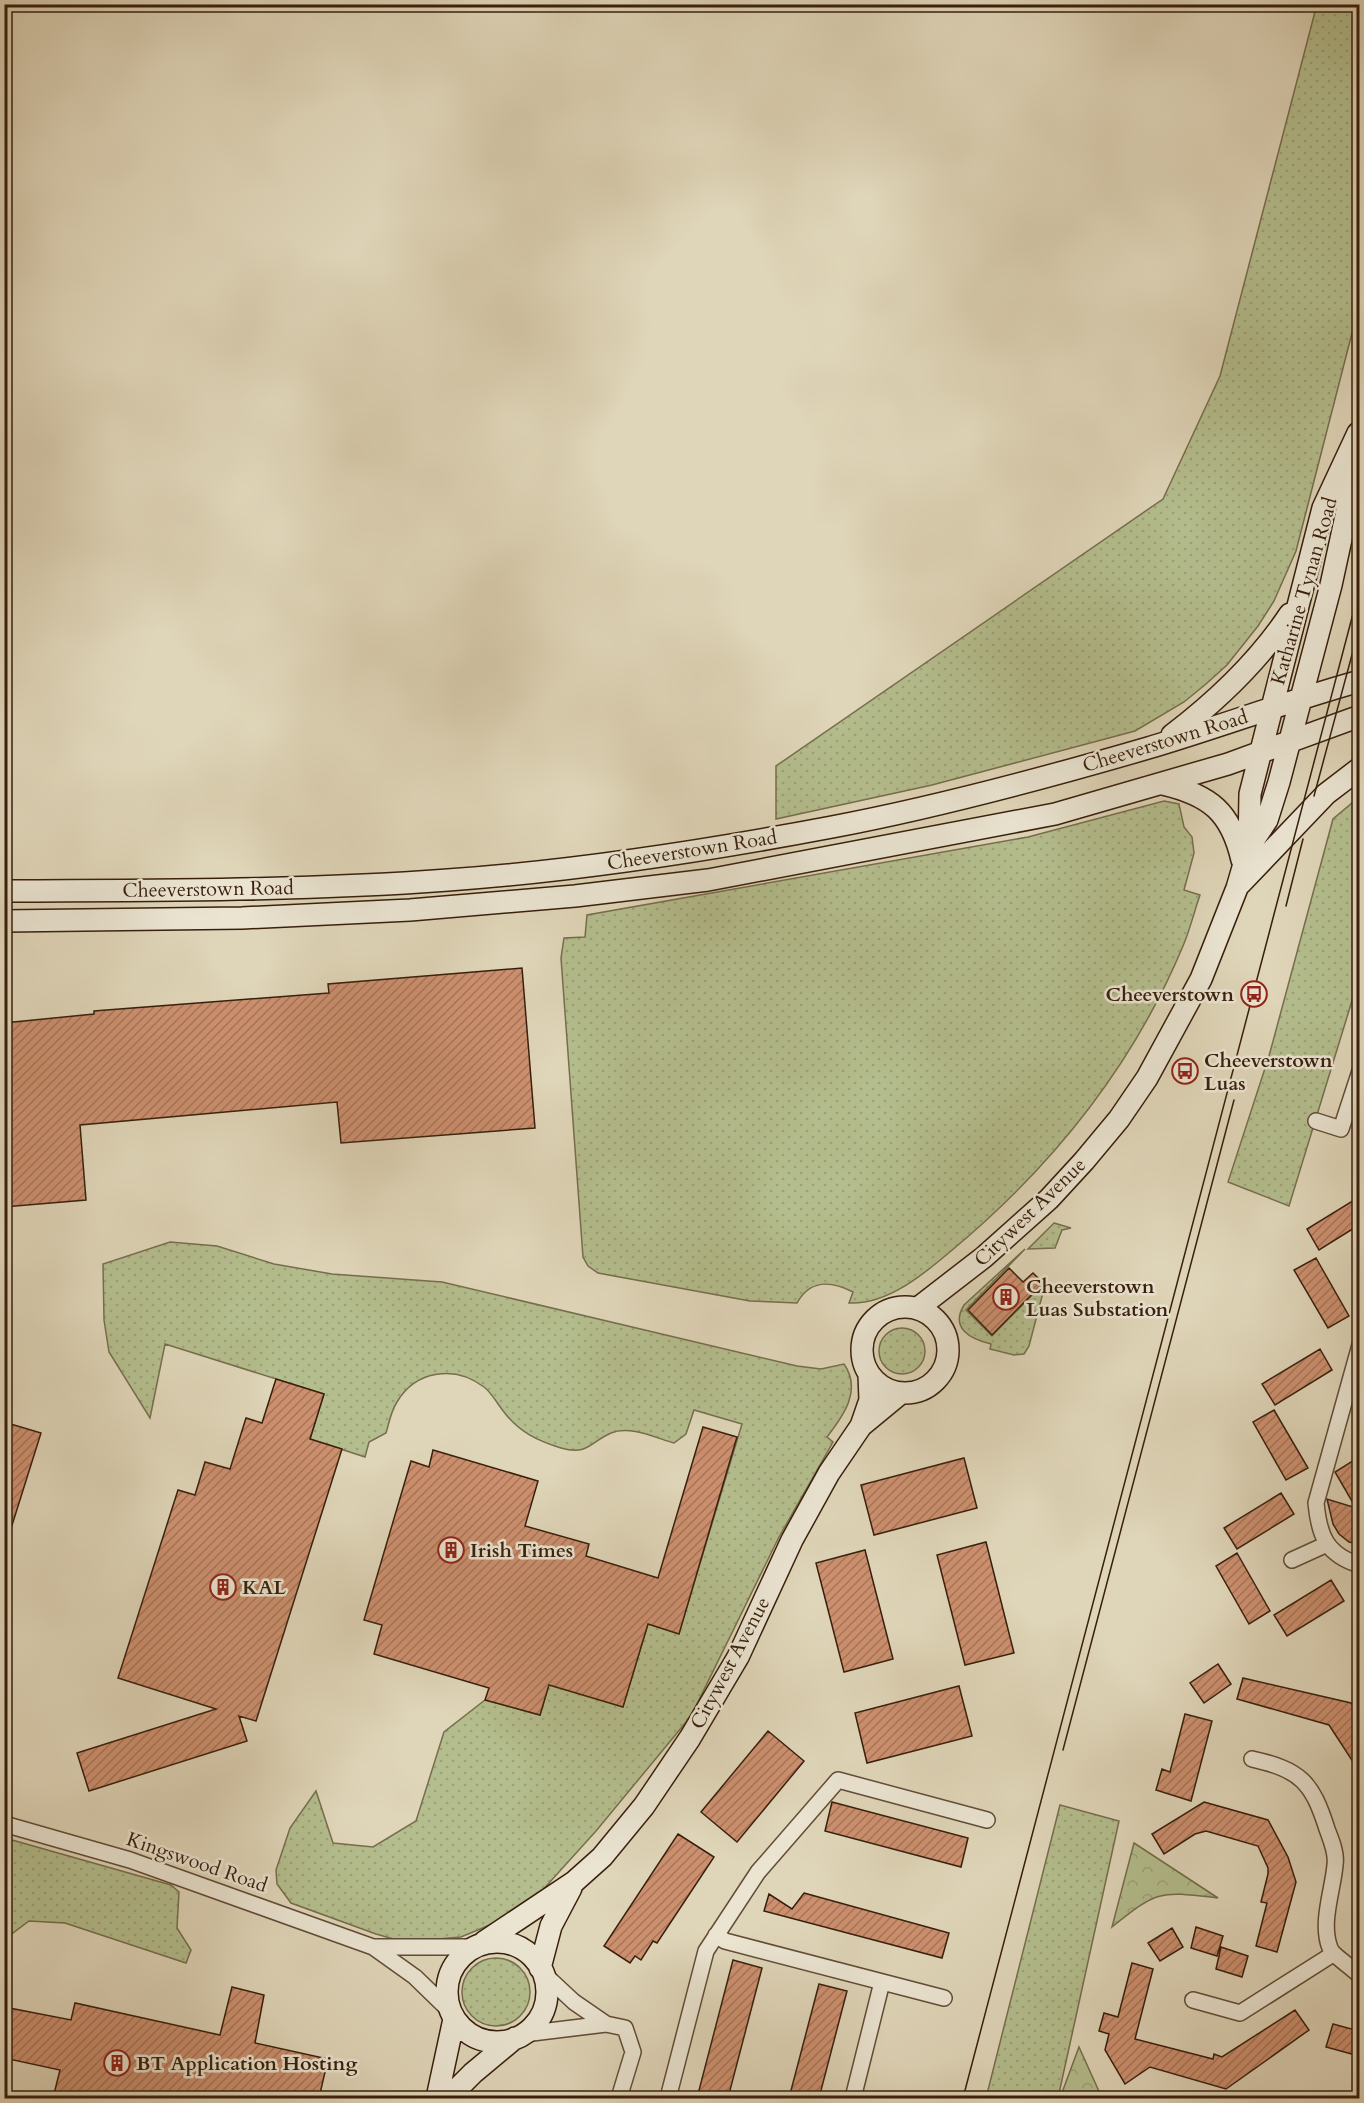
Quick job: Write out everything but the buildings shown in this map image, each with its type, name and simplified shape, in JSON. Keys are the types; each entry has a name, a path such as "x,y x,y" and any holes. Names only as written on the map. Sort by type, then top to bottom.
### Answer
{"main road":[{"name":"Katharine Tynan Road","path":"1260,753 1323,508 1359,430"},
{"name":"Katharine Tynan Road","path":"1300,699 1346,516 1359,430"},
{"path":"1160,744 1207,709 1239,678 1265,649 1300,598"},
{"name":"Cheeverstown Road","path":"4,891 301,888 542,872 704,849 836,827 964,797 1160,744 1359,681"},
{"name":"Citywest Avenue","path":"918,1308 951,1286 1049,1199 1119,1119 1152,1069 1200,979 1237,888 1246,857 1267,820 1300,699"},
{"name":"Cheeverstown Road","path":"4,921 253,918 410,910 595,894 708,880 947,837 1055,814 1260,753 1359,716"},
{"name":"Citywest Avenue","path":"1246,857 1248,807 1260,753"},
{"path":"1237,888 1326,794 1359,768"},
{"path":"1162,783 1193,791 1215,807 1231,828 1246,857"},
{"path":"946,1333 934,1318 918,1308 892,1308 871,1323 861,1348 863,1362 869,1374 888,1390 901,1393 926,1389 936,1381 945,1369 949,1354 946,1333 943,1313 951,1286"},
{"name":"Citywest Avenue","path":"478,1945 574,1882 602,1857 644,1806 690,1738 738,1657 807,1511 829,1473 861,1426 870,1400 869,1374"},
{"name":"Citywest Avenue","path":"861,1426 901,1393"},
{"name":"Citywest Avenue","path":"542,1971 550,1926 574,1882"},
{"path":"448,2098 473,2073 520,2036 536,2023 544,2009 547,1993 542,1971 523,1948 505,1942 478,1945 458,1958 449,1973 446,1989 453,2016 465,2031 479,2039 494,2042 520,2036"},
{"path":"437,2098 453,2016"}],"street":[{"path":"1316,1121 1341,1129 1359,1071"},
{"path":"1359,1345 1316,1503 1318,1524 1325,1545 1359,1565"},
{"path":"1292,1560 1325,1545"},
{"path":"1252,1759 1276,1764 1298,1775 1305,1780 1320,1805 1335,1859 1327,1928 1333,1954"},
{"path":"668,2098 706,1951 758,1872 838,1780 987,1820"},
{"name":"Kingswood Road","path":"4,1824 130,1860 373,1947 415,1977 453,2016"},
{"path":"716,1935 725,1941 944,1998"},
{"name":"Kingswood Road","path":"373,1947 478,1945"},
{"path":"1333,1954 1341,1958 1359,1976"},
{"path":"1193,2000 1240,2013 1333,1954"},
{"path":"542,1971 574,2002 606,2024"},
{"path":"853,2098 882,1982"},
{"path":"520,2036 606,2024 625,2028 633,2052 620,2098"}],"green space":[{"path":"1317,4 1359,5 1359,306 1296,551 1274,601 1258,626 1227,665 1206,684 1184,702 1135,731 932,785 776,819 776,766 1163,499 1220,376"},
{"path":"1359,797 1359,978 1289,1206 1228,1182 1269,1056 1333,819"},
{"path":"1164,801 1179,804 1184,827 1192,837 1194,853 1184,890 1200,895 1185,940 1163,991 1114,1074 1086,1113 1023,1185 940,1260 917,1278 891,1293 877,1299 849,1303 853,1292 829,1284 815,1286 808,1290 797,1303 750,1301 598,1273 588,1266 583,1257 561,958 564,938 585,937 587,915 1028,837"},
{"path":"1054,1223 1071,1228 1062,1230 1055,1248 1028,1249"},
{"path":"170,1242 217,1246 274,1264 332,1274 442,1282 797,1366 821,1369 844,1364 849,1374 851,1393 849,1402 827,1437 833,1442 779,1537 691,1716 596,1831 531,1903 497,1922 461,1937 404,1942 291,1903 277,1884 276,1870 290,1828 316,1791 333,1843 373,1847 416,1821 444,1732 485,1700 540,1715 549,1684 623,1706 648,1624 679,1633 742,1424 694,1410 686,1434 674,1443 626,1430 611,1433 583,1449 570,1450 544,1442 523,1430 510,1419 484,1387 473,1380 449,1374 437,1374 425,1377 405,1391 393,1409 386,1433 369,1442 365,1457 310,1439 324,1394 165,1344 150,1418 109,1352 104,1320 103,1264"},
{"path":"1025,1249 966,1310 992,1336 1046,1281 1029,1346 1024,1354 1014,1355 990,1349 991,1344 976,1339 964,1331 959,1320 964,1305"},
{"path":"902,1328 911,1329 919,1334 924,1342 924,1360 919,1368 911,1373 902,1374 893,1373 885,1368 880,1360 879,1351 880,1342 885,1334 893,1329"},
{"path":"1060,1805 1119,1821 1058,2098 986,2098"},
{"path":"5,1838 171,1885 179,1892 177,1928 191,1950 186,1963 65,1923 29,1921 5,1939"},
{"path":"1134,1843 1218,1898 1183,1894 1160,1896 1140,1906 1112,1927"},
{"path":"496,1958 509,1960 520,1968 528,1979 530,1992 528,2005 520,2016 509,2024 496,2026 483,2024 472,2016 464,2005 462,1992 464,1979 472,1968 483,1960"},
{"path":"1079,2047 1102,2098 1060,2098"}],"tram line":[{"path":"963,2098 1360,587"},
{"path":"1314,796 1360,625"},
{"path":"1286,906 1303,839"},
{"path":"1063,1750 1234,1100"}],"place":[{"name":"Cheeverstown","path":"1254,994"},
{"name":"Cheeverstown Luas","path":"1185,1071"},
{"name":"Cheeverstown Luas Substation","path":"1006,1297"},
{"name":"Irish Times","path":"451,1550"},
{"name":"KAL","path":"223,1587"},
{"name":"BT Application Hosting","path":"117,2063"}]}
